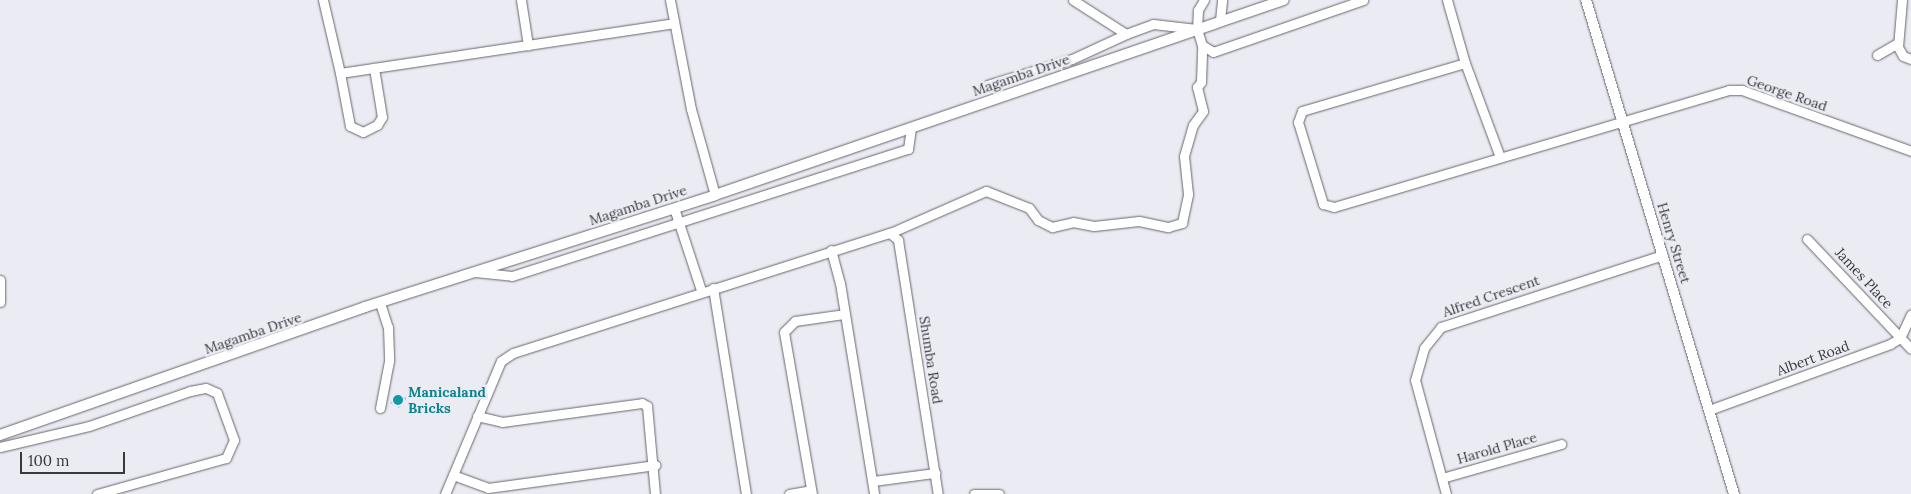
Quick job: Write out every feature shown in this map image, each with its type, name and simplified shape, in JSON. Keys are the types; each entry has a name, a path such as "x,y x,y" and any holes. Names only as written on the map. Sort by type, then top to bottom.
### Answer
{"street":[{"path":"323,0 350,126 363,132 377,126 382,117 374,68"},
{"path":"521,0 528,45"},
{"path":"670,0 673,23 715,195"},
{"path":"1072,0 1126,34"},
{"path":"445,494 501,361 513,353 701,290 713,288 890,233 972,195 992,190 1029,208 1038,220 1052,227 1072,222 1094,226 1139,221 1168,227 1182,223 1188,194 1184,156 1193,125 1203,111 1197,87 1201,82 1202,45 1197,29 1198,10 1204,0"},
{"path":"1220,20 1222,0"},
{"name":"Magamba Drive","path":"0,435 380,303 715,195 1220,20 1284,0"},
{"path":"1202,45 1213,52 1363,0"},
{"path":"1448,0 1465,63 1500,157"},
{"name":"Henry Street","path":"1586,0 1734,494"},
{"path":"1902,0 1898,44 1900,53 1911,60"},
{"path":"340,73 673,23"},
{"path":"987,85 1081,56 1126,34 1153,24 1197,29"},
{"path":"1877,55 1898,44"},
{"name":"George Road","path":"1465,63 1302,111 1298,122 1320,199 1334,207 1729,90 1742,90 1911,151"},
{"path":"475,272 512,276 677,225 908,149 911,127"},
{"path":"674,208 677,225 701,290"},
{"name":"Shumba Road","path":"890,233 898,240 938,494"},
{"name":"James Place","path":"1806,239 1911,349"},
{"path":"831,250 844,314 874,494"},
{"name":"Alfred Crescent","path":"1446,494 1415,380 1424,348 1441,327 1663,255"},
{"path":"0,280 0,302"},
{"path":"713,288 746,494"},
{"path":"380,303 388,327 389,361 380,408"},
{"path":"789,494 811,492 784,332 795,321 844,314"},
{"path":"1900,338 1911,314"},
{"name":"Albert Road","path":"1709,410 1900,338"},
{"path":"0,447 89,426 190,390 206,388 217,393 234,440 226,458 97,494"},
{"path":"477,416 502,422 642,403 647,406 655,465 651,474 655,494"},
{"name":"Harold Place","path":"1442,478 1561,444"},
{"path":"453,475 488,488 655,465"},
{"path":"872,481 935,473"},
{"path":"974,494 1000,494"}],"building":[{"name":"Manicaland Bricks","path":"396,393 407,398 399,408 390,403"}],"place":[{"name":"Manicaland Bricks","path":"398,400"}]}
